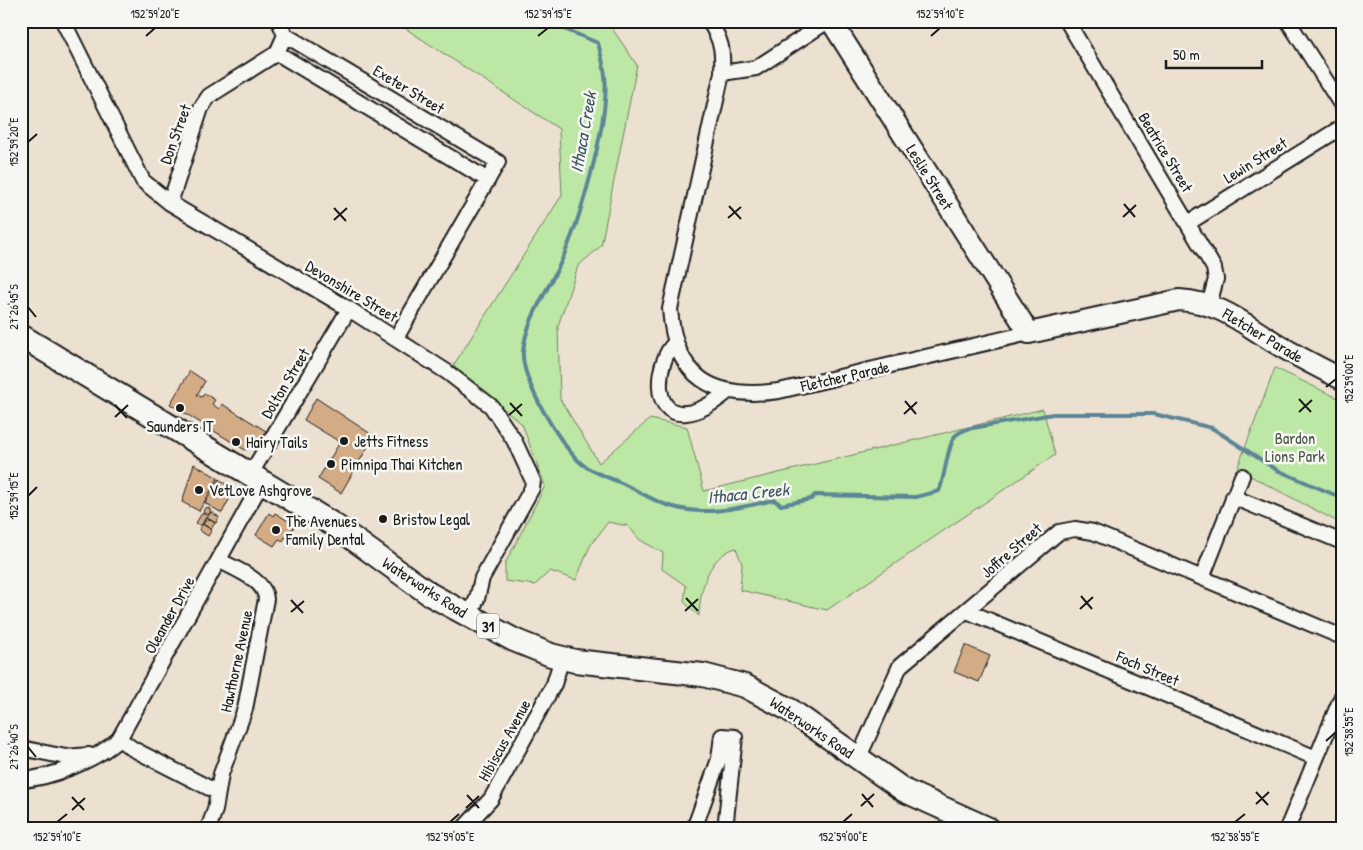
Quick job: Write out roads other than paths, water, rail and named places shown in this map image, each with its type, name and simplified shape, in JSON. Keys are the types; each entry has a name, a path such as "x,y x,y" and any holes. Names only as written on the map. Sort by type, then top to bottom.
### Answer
{"main road":[{"name":"Waterworks Road","path":"21,336 346,533 417,586 526,646 562,658 686,672 730,681 760,692 790,710 915,797 989,829"}],"street":[{"name":"Devonshire Street","path":"63,21 143,181 170,203 396,338 447,372 491,406 514,440 533,481 532,488 482,578 478,599 469,616"},
{"path":"278,21 285,35 277,53 488,180"},
{"name":"Fletcher Parade","path":"709,21 722,45 722,73 670,309 676,343 686,363 711,386 727,392 752,395 779,391 1179,300 1210,305 1235,316 1286,350 1342,379"},
{"path":"722,73 756,68 830,21"},
{"name":"Leslie Street","path":"830,21 1029,333"},
{"name":"Beatrice Street","path":"1067,21 1214,268 1216,279 1210,305"},
{"path":"1288,21 1342,106"},
{"name":"Exeter Street","path":"285,35 498,162 396,338"},
{"name":"Don Street","path":"170,203 201,108 209,96 277,53"},
{"name":"Lewin Street","path":"1188,223 1342,127"},
{"name":"Dolton Street","path":"256,479 350,309"},
{"path":"676,343 666,354 660,374 662,398 670,409 678,413 694,411 714,402 727,392"},
{"path":"1202,578 1242,476"},
{"name":"Oleander Drive","path":"21,780 54,775 119,739 219,560 256,479"},
{"path":"1233,496 1342,542"},
{"name":"Joffre Street","path":"858,758 900,666 1058,532 1075,529 1093,532 1342,637"},
{"name":"Hawthorne Avenue","path":"208,829 215,810 221,774 245,708 266,599 266,592 259,583 219,560"},
{"name":"Foch Street","path":"967,611 1316,758"},
{"name":"Hibiscus Avenue","path":"463,829 491,799 550,691 562,658"},
{"path":"1287,829 1342,696"},
{"path":"694,829 721,749 722,736 735,737 726,829"},
{"path":"119,739 133,749 217,792"},
{"name":"Oleander Drive","path":"21,748 66,757 95,754"},
{"path":"711,781 720,775 732,776"}],"waterway":[{"name":"Ithaca Creek","path":"545,21 598,43 605,72 605,94 599,141 586,192 559,267 529,327 523,352 524,364 535,395 554,428 573,455 591,470 663,504 696,511 722,510 774,500 781,505 811,499 815,495 916,497 939,491 953,439 957,434 967,429 1053,414 1154,414 1212,428 1277,470 1342,498"}],"place":[{"name":"Saunders IT","path":"180,408"},
{"name":"Jetts Fitness","path":"344,441"},
{"name":"Hairy Tails","path":"236,442"},
{"name":"Pimnipa Thai Kitchen","path":"331,464"},
{"name":"VetLove Ashgrove","path":"199,490"},
{"name":"Bristow Legal","path":"383,519"},
{"name":"The Avenues Family Dental","path":"276,530"}],"park label":[{"name":"Bardon Lions Park","path":"1295,447"}]}
